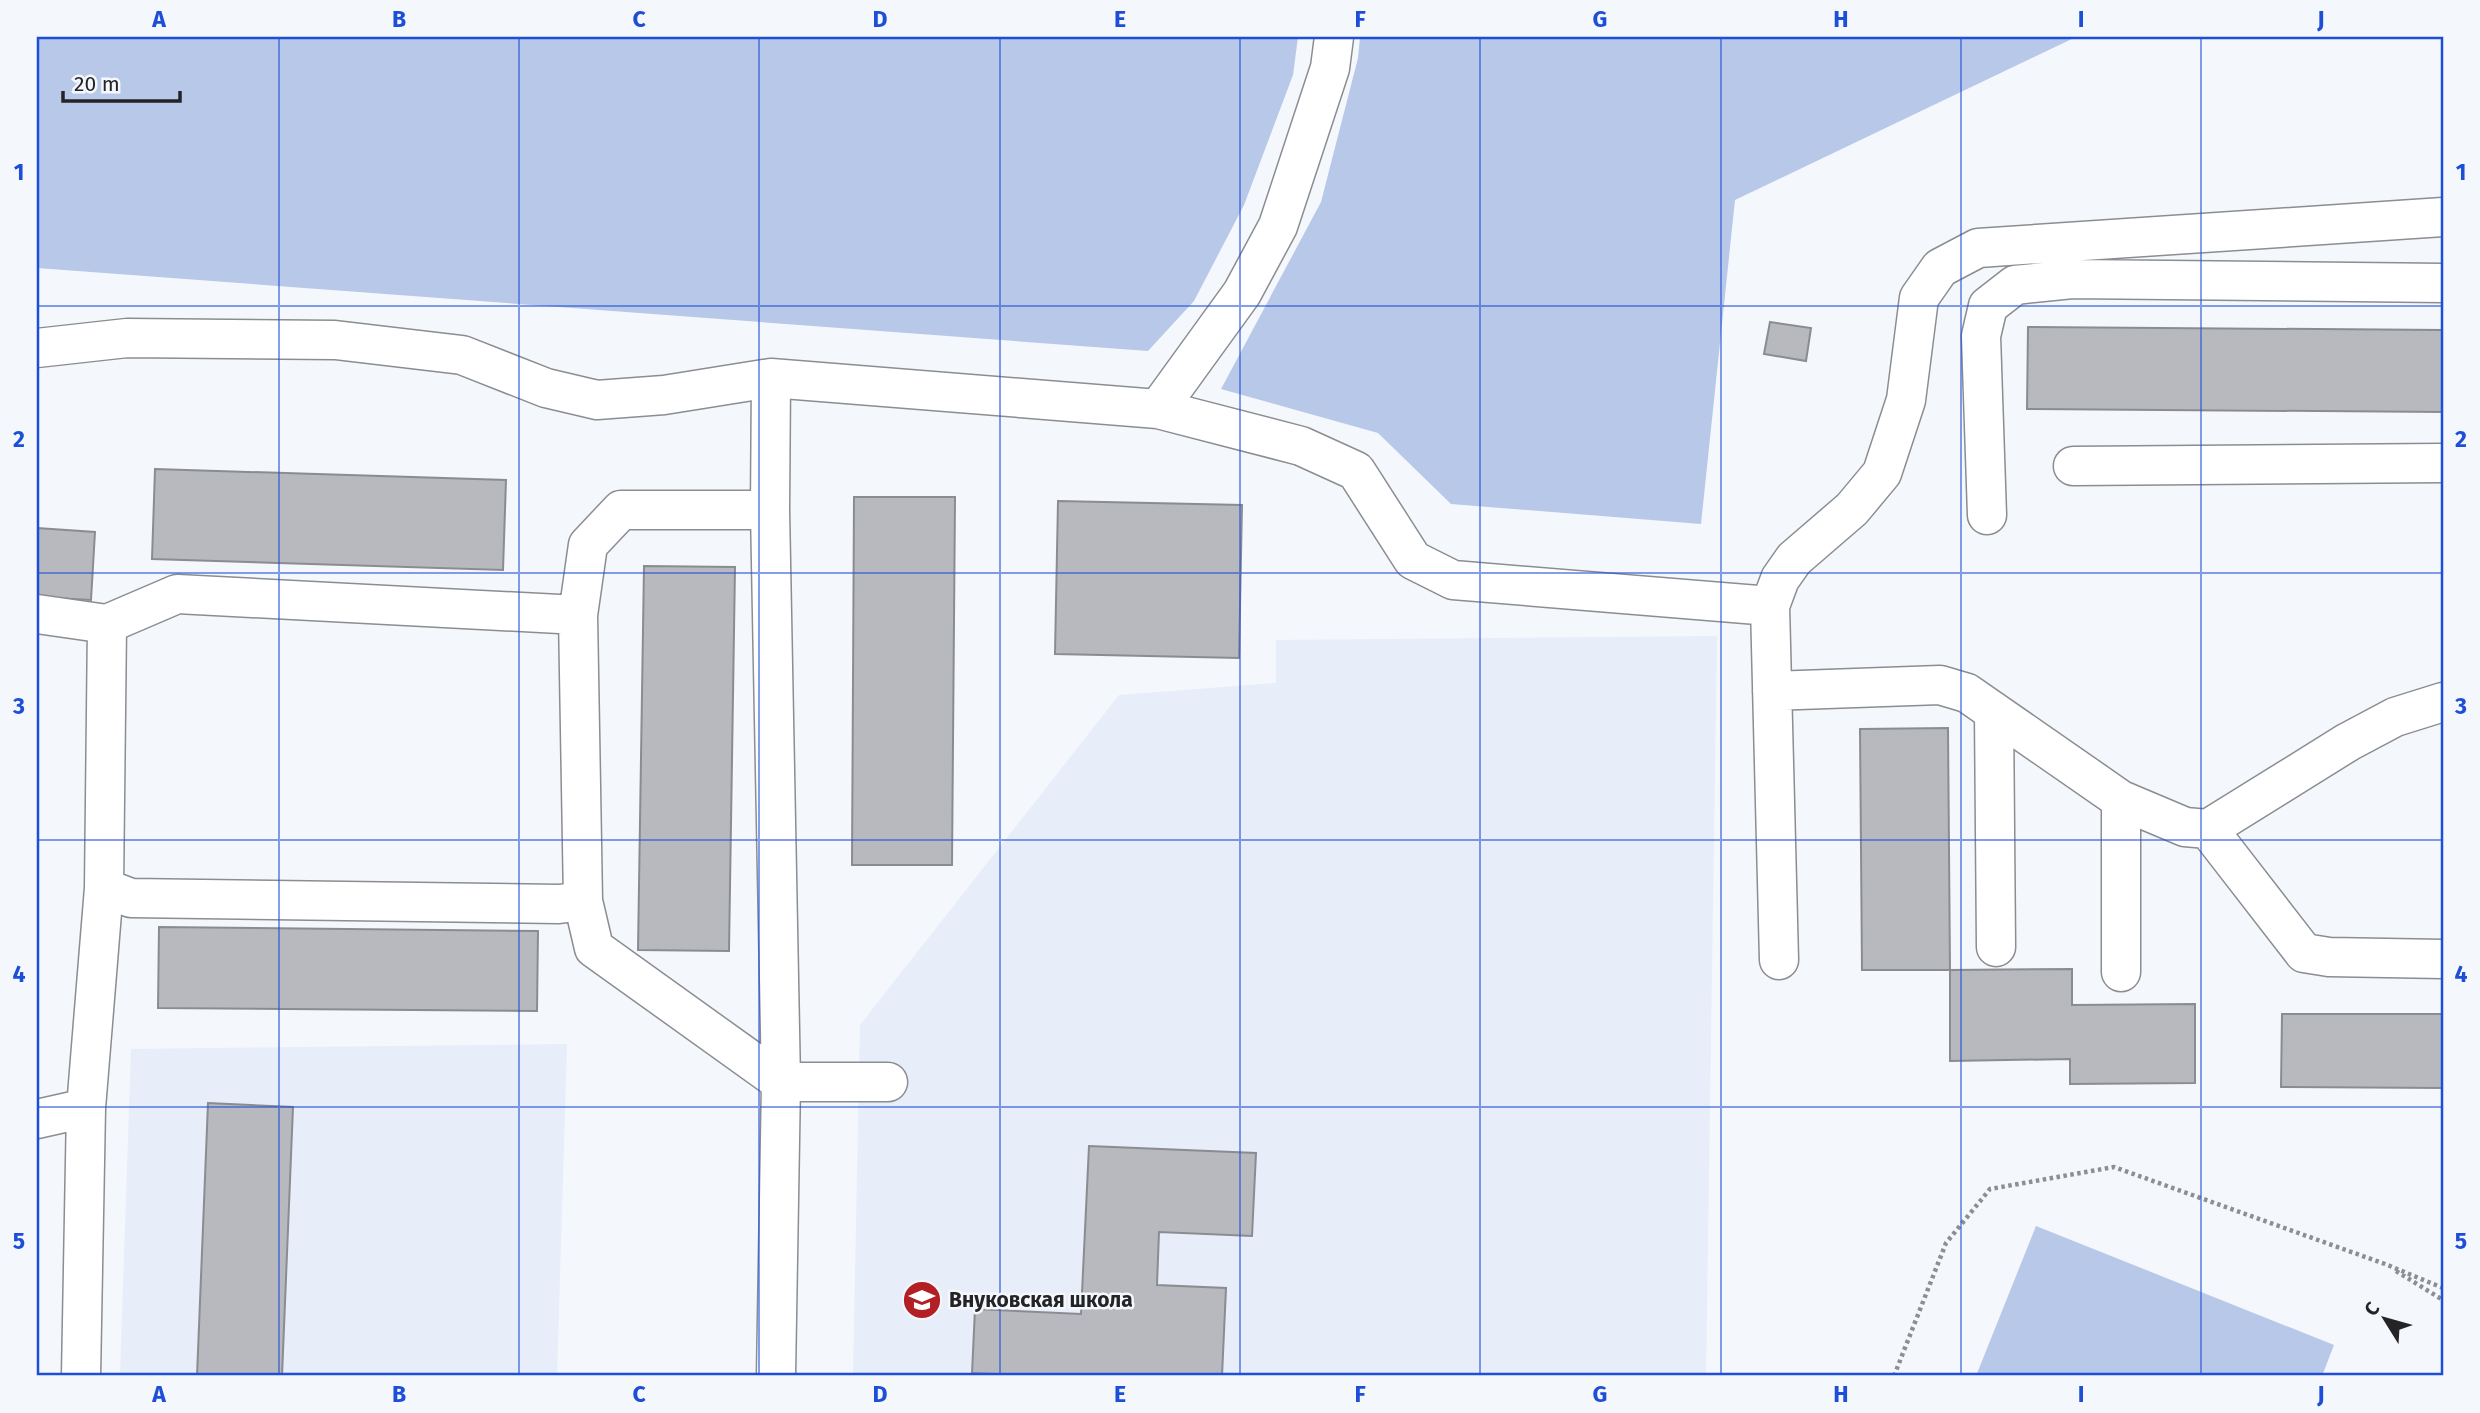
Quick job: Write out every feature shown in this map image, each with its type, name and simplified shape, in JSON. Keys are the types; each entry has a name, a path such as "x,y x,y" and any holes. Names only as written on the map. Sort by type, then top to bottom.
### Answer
{"street":[{"path":"1158,409 1242,293 1278,226 1330,68 1334,37"},
{"path":"1779,960 1770,606 1780,579 1794,559 1852,509 1882,473 1906,400 1919,298 1940,268 1978,248 2443,217"},
{"path":"1987,514 1981,336 1988,306 2015,285 2072,279 2443,282"},
{"path":"37,348 127,338 335,340 462,355 546,388 597,400 664,395 771,378 1158,409 1301,446 1356,471 1413,560 1453,580 1770,606"},
{"path":"771,378 770,510 781,1082 776,1376"},
{"path":"2073,466 2443,463"},
{"path":"770,510 621,510 588,545 579,615 583,901 594,948 781,1082 888,1082"},
{"path":"37,614 107,624 177,594 579,615"},
{"path":"81,1376 86,1108 104,888 107,624"},
{"path":"1772,691 1940,685 1967,693 2121,800 2185,827 2208,829 2348,742 2395,717 2443,702"},
{"path":"1994,712 1996,947"},
{"path":"2121,800 2121,972"},
{"path":"2208,829 2304,953 2329,957 2443,959"},
{"path":"104,888 131,898 559,904 583,901"},
{"path":"37,1119 86,1108"}],"path":[{"path":"1894,1376 1946,1243 1990,1189 2114,1167 2385,1264 2443,1288"},
{"path":"2385,1264 2443,1300"}],"shaded area":[{"path":"37,37 1298,37 1293,75 1244,205 1194,301 1148,351 37,268"},
{"path":"1360,37 2076,37 1735,200 1701,524 1451,504 1378,433 1221,389 1321,202 1358,58"},
{"path":"1717,636 1706,1376 853,1376 860,1025 1119,695 1276,683 1276,640"},
{"path":"567,1044 557,1376 120,1376 131,1049"},
{"path":"2036,1226 2334,1345 2322,1376 1976,1376"}],"building":[{"path":"1770,322 1811,328 1806,361 1764,354"},
{"path":"2028,327 2443,330 2443,412 2027,409"},
{"path":"155,469 506,480 503,570 152,559"},
{"path":"854,497 955,497 952,865 852,865"},
{"path":"1058,501 1242,505 1239,658 1055,654"},
{"path":"37,528 95,532 91,600 37,597"},
{"path":"644,566 735,567 729,951 638,950"},
{"path":"1948,728 1950,970 1862,970 1860,729"},
{"path":"159,927 538,931 537,1011 158,1008"},
{"path":"2072,969 2072,1005 2195,1004 2195,1083 2070,1084 2070,1059 1950,1061 1950,970"},
{"path":"2282,1014 2443,1014 2443,1088 2281,1087"},
{"path":"208,1103 293,1107 282,1376 197,1376"},
{"path":"1089,1146 1256,1153 1252,1236 1159,1232 1157,1285 1226,1288 1222,1376 1042,1376 972,1373 975,1309 1081,1314"}],"place":[{"name":"Внуковская школа","path":"922,1300"}]}
